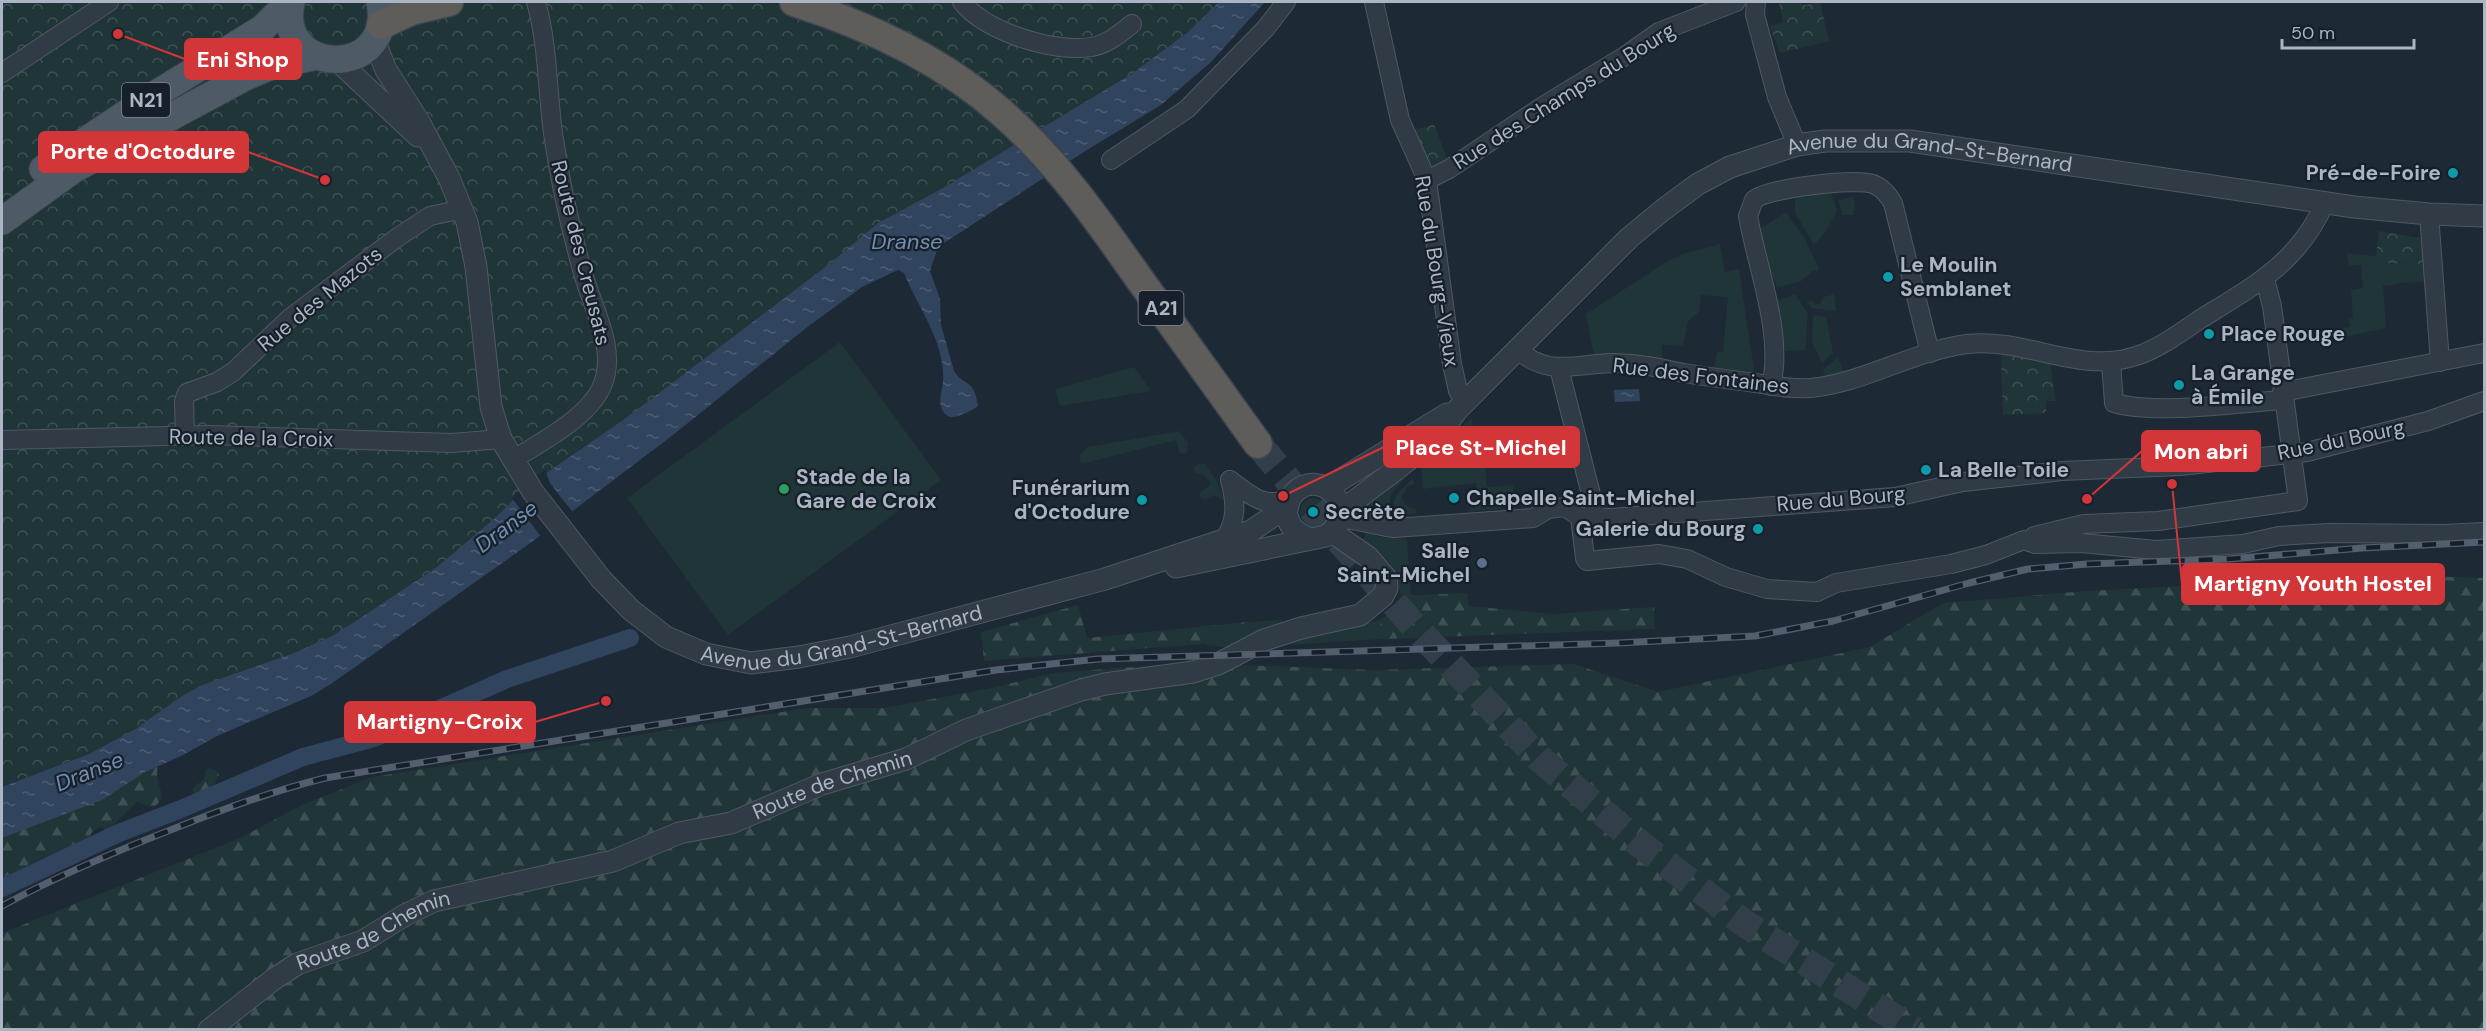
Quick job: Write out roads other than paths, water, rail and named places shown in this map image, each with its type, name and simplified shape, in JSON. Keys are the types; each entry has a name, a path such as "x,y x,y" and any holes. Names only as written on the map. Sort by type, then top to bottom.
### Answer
{"highway":[{"path":"378,22 449,2"},
{"name":"A21","path":"794,2 856,24 921,56 966,84 1023,133 1061,173 1113,241 1258,444"}],"main road":[{"name":"N21","path":"290,2 289,18 293,33 302,46 328,58"},
{"name":"N21","path":"2,199 91,136 263,28 290,2"},
{"name":"N21","path":"2,221 74,169 245,77 271,66 359,54 378,22"}],"street":[{"path":"2,73 109,2"},
{"name":"Route des Creusats","path":"512,460 560,429 590,406 603,384 606,372 603,334 582,269 561,185 546,57 536,2"},
{"path":"962,2 968,10 993,26 1026,39 1066,46 1092,47 1113,39 1132,24"},
{"path":"1111,160 1187,109 1266,28 1286,2"},
{"name":"Rue du Bourg-Vieux","path":"1374,2 1400,120 1427,180 1452,364 1462,405"},
{"name":"Rue des Champs du Bourg","path":"1427,180 1449,170 1543,106 1625,56 1659,32 1737,2"},
{"path":"1756,2 1755,15 1777,97 1797,145"},
{"name":"Avenue du Grand-St-Bernard","path":"378,22 386,70 409,104 460,202 476,267 491,407 501,439 523,478 601,579 631,610 666,637 706,654 751,663 850,647 1105,579 1251,531 1289,503"},
{"path":"328,58 370,88 436,153"},
{"name":"Avenue du Grand-St-Bernard","path":"1338,521 1436,436 1462,405 1629,238 1681,196 1730,167 1797,145 1825,141 1910,141 2325,202 2429,214 2484,216"},
{"path":"1771,386 1776,362 1773,339 1748,216 1751,206 1758,197 1796,188 1851,183 1873,184 1884,191 1893,203 1930,353"},
{"name":"Rue des Mazots","path":"185,435 184,401 187,393 217,382 233,372 290,318 398,237 430,216 460,202"},
{"name":"Rue des Fontaines","path":"1518,350 1530,361 1559,368 1612,363 1640,364 1785,389 1823,386 1967,344 2005,344 2083,361 2111,362 2138,355 2170,338 2265,279 2305,238 2325,202"},
{"path":"2429,214 2440,362"},
{"path":"1559,368 1588,517 1587,561 1667,555 1687,559 1726,576 1767,589 1801,593 1816,592 1836,583 1951,564 2035,536 2084,524 2158,521 2298,501 2272,306 2265,279"},
{"path":"2111,362 2114,403 2126,406 2172,407 2283,396 2484,353"},
{"name":"Rue du Bourg","path":"1338,521 1356,519 1377,526 1394,528 1533,518 1548,509 1565,507 1588,517 1894,497 1963,482 2062,471 2180,466 2307,452 2428,422 2484,401"},
{"name":"Avenue du Grand-St-Bernard","path":"1327,488 1462,405"},
{"name":"Route de la Croix","path":"2,441 185,435 452,443 501,439"},
{"path":"1225,539 1233,525 1236,502 1230,480 1263,502 1289,503"},
{"path":"1315,485 1327,488 1338,500 1338,521 1320,538 1300,535 1291,526 1288,518 1289,503 1294,493 1305,486 1315,485"},
{"name":"Route de Chemin","path":"209,1029 230,1016 274,979 297,964 363,942 405,915 434,901 613,861 679,833 731,823 822,784 855,772 906,759 966,730 1081,690 1105,684 1193,672 1218,664 1264,640 1360,615 1383,596 1387,588 1386,578 1338,521"},
{"path":"2024,540 2035,544 2081,543 2157,550 2243,544 2279,537 2330,533 2484,532"},
{"name":"Avenue du Grand-St-Bernard","path":"1105,579 1211,560 1308,538"}],"water":[{"name":"Dranse","path":"1219,2 1265,2 1211,62 1161,105 1082,153 938,247 930,271 940,299 941,325 954,371 972,387 978,406 976,408 955,417 948,416 944,412 940,404 943,368 936,340 904,273 898,270 862,287 529,544 331,684 311,696 219,735 145,772 102,800 2,838 2,787 89,754 134,730 200,686 294,653 332,636 359,619 437,567 494,519 529,485 626,418 828,265 878,223 943,188 1133,73 1188,32"},
{"path":"1639,389 1640,401 1615,402 1614,390"}],"waterway":[{"path":"2,888 119,833 303,757 374,738 507,679 630,638"}],"tunnel":[{"path":"1258,444 1414,626 1539,758 1640,844 1744,923 1914,1030"}],"railway":[{"path":"2,906 107,856 210,814 325,778 996,670 1098,659 1618,643 1755,636 1833,621 2028,569 2087,564 2229,559 2362,548 2484,542"}],"place":[{"name":"Eni Shop","path":"118,34"},
{"name":"Pré-de-Foire","path":"2453,173"},
{"name":"Porte d'Octodure","path":"325,180"},
{"name":"Le Moulin Semblanet","path":"1888,277"},
{"name":"Place Rouge","path":"2209,334"},
{"name":"La Grange à Émile","path":"2179,385"},
{"name":"La Belle Toile","path":"1926,470"},
{"name":"Martigny Youth Hostel","path":"2172,484"},
{"name":"Stade de la Gare de Croix","path":"784,489"},
{"name":"Place St-Michel","path":"1283,496"},
{"name":"Chapelle Saint-Michel","path":"1454,498"},
{"name":"Mon abri","path":"2087,499"},
{"name":"Funérarium d'Octodure","path":"1142,500"},
{"name":"Secrète","path":"1313,512"},
{"name":"Galerie du Bourg","path":"1758,529"},
{"name":"Salle Saint-Michel","path":"1482,563"},
{"name":"Martigny-Croix","path":"606,701"}]}
